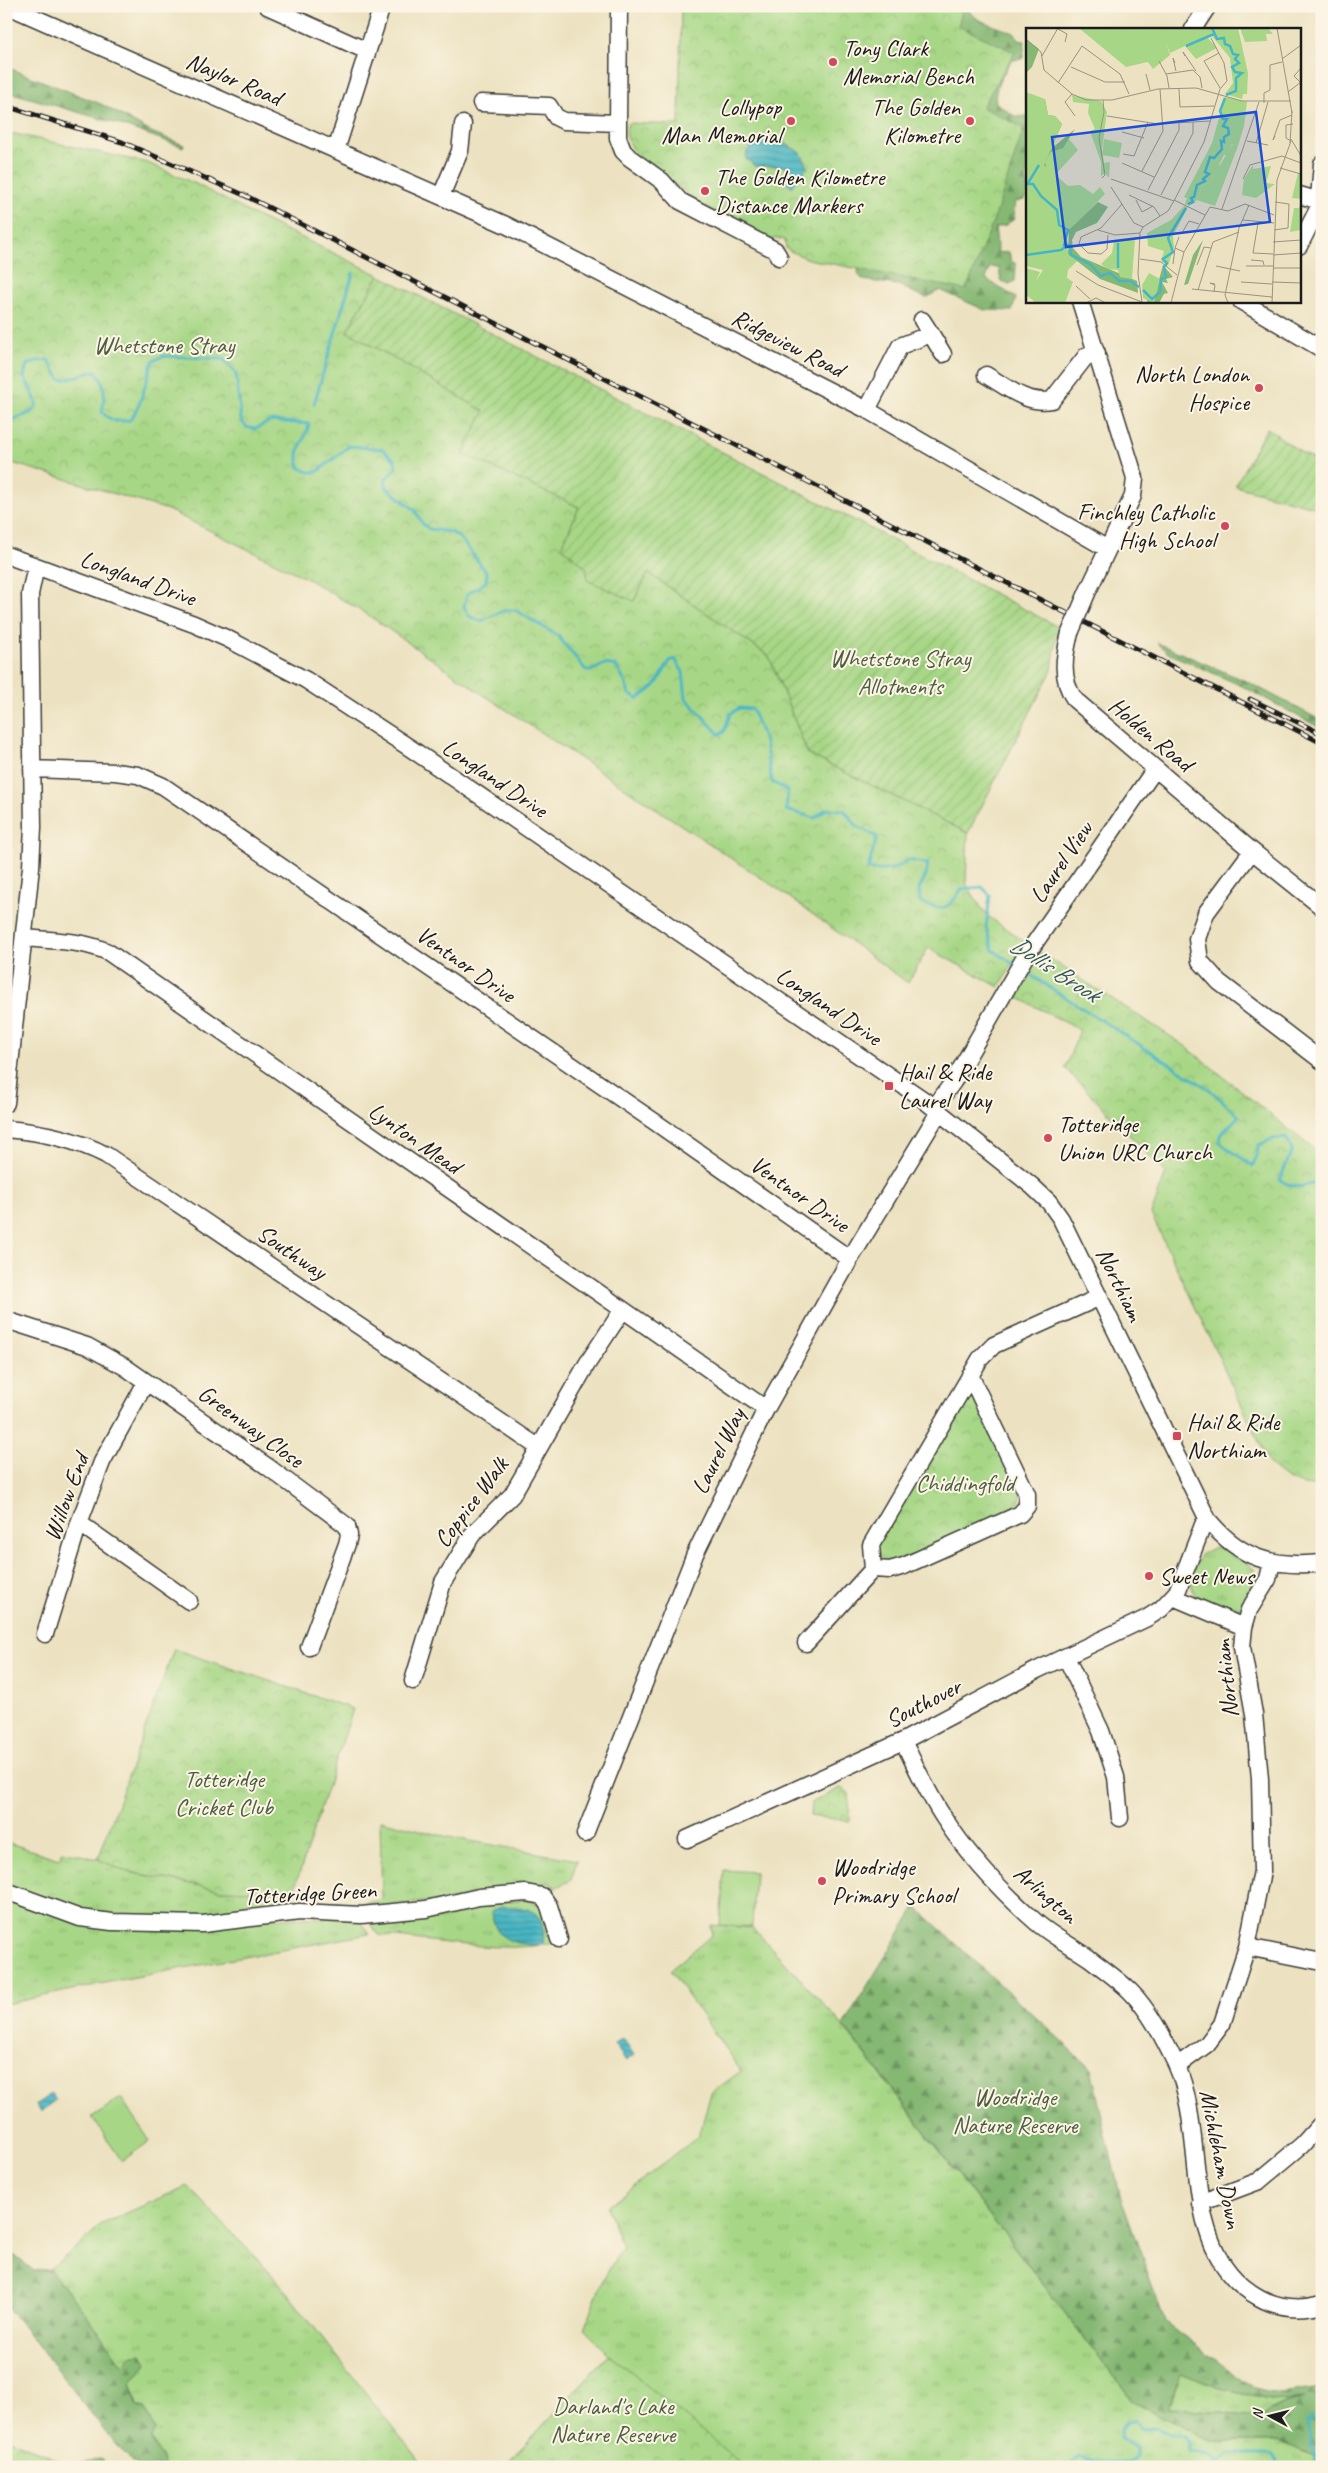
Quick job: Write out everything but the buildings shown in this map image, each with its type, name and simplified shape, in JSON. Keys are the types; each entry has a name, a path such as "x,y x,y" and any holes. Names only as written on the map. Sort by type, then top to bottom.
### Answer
{"street":[{"name":"Naylor Road","path":"8,6 441,196"},
{"path":"267,6 367,51"},
{"path":"336,150 382,6"},
{"path":"619,6 618,138 623,150 630,158 662,181 680,201 775,250 779,257"},
{"path":"1194,28 1208,6"},
{"path":"481,103 549,106 556,117 564,121 618,123"},
{"path":"441,196 460,152 463,124"},
{"path":"1300,244 1320,201 1322,164"},
{"path":"1300,195 1320,201"},
{"name":"Ridgeview Road","path":"441,196 506,225 866,410 1106,548"},
{"name":"Holden Road","path":"1080,302 1135,478 1133,496 1106,548 1070,633 1064,668 1065,682 1075,700 1252,851 1322,907"},
{"path":"1244,302 1269,308 1322,349"},
{"path":"866,410 900,346 927,327 943,354"},
{"path":"986,375 1029,400 1052,400 1087,355 1097,352"},
{"name":"Longland Drive","path":"6,555 194,624 236,643 306,680 450,776 932,1107"},
{"path":"6,1103 32,859 30,594 36,566"},
{"name":"Laurel View","path":"1012,978 1155,768"},
{"name":"Ventnor Drive","path":"32,769 115,772 138,775 163,786 656,1122 850,1259"},
{"path":"1252,851 1206,913 1197,939 1200,962 1219,982 1322,1061"},
{"name":"Lynton Mead","path":"24,938 78,943 97,947 108,952 622,1311 766,1408"},
{"name":"Laurel Way","path":"585,1834 695,1554 766,1408 850,1259 932,1107 953,1082 1012,978"},
{"name":"Northiam","path":"932,1107 1049,1202 1061,1219 1208,1520 1231,1544 1250,1555 1272,1563 1268,1580 1249,1610 1244,1627 1242,1647 1254,1714 1260,1779 1262,1871 1247,1947 1222,2024 1208,2044 1177,2066"},
{"name":"Southway","path":"6,1128 44,1133 89,1146 106,1155 538,1447"},
{"path":"806,1643 873,1570 871,1545 980,1359 994,1345 1100,1297"},
{"name":"Coppice Walk","path":"413,1681 443,1582 472,1536 512,1495 538,1447 622,1311"},
{"name":"Greenway Close","path":"6,1320 87,1346 125,1367 237,1445 347,1526 346,1544 309,1647"},
{"path":"873,1570 890,1570 904,1566 1020,1514 1027,1506 1027,1494 970,1375"},
{"name":"Willow End","path":"45,1634 79,1523 102,1462 146,1382"},
{"name":"Southover","path":"687,1839 902,1741 1146,1618 1173,1597 1184,1578 1203,1524 1208,1520"},
{"path":"79,1523 189,1602"},
{"path":"1272,1563 1292,1565 1322,1563"},
{"path":"1173,1597 1244,1627"},
{"path":"1066,1657 1101,1731 1116,1778 1120,1818"},
{"name":"Arlington","path":"902,1741 943,1817 985,1872 1037,1923 1088,1958 1130,1991 1157,2028 1177,2066"},
{"name":"Totteridge Green","path":"6,1891 80,1918 112,1922 203,1924 299,1912 361,1915 426,1909 479,1897 526,1893 542,1896 549,1906 559,1939"},
{"path":"1247,1947 1322,1962"},
{"name":"Michleham Down","path":"1177,2066 1191,2120 1200,2203 1215,2249 1232,2276 1251,2293 1270,2303 1286,2307 1322,2304"},
{"path":"1200,2203 1258,2181 1302,2145 1320,2125"}],"green space":[{"path":"681,6 952,6 962,12 958,26 1015,52 982,107 1024,128 995,217 966,290 808,259 786,249 785,240 776,238 769,241 684,196 686,192 645,163 629,144 626,134 628,123 679,125"},
{"path":"817,6 963,6 964,10 970,9 969,12 979,20 1014,33 1019,40 1025,41 1023,59 1012,60 1000,80 995,97 996,103 1016,117 1026,116 1026,196 1024,200 1015,202 1014,219 1006,225 995,228 998,253 1009,252 1011,261 1016,264 1015,281 1009,284 1001,281 999,268 990,267 986,279 1016,298 1012,311 985,310 940,290 926,298 898,285 863,280 858,274 860,253"},
{"path":"6,67 101,104 151,132 184,145 183,147 118,124 6,91"},
{"name":"Whetstone Stray","path":"6,132 148,163 198,185 248,212 379,275 347,331 484,411 463,454 579,507 562,547 634,601 648,573 769,656 808,754 968,833 966,883 985,914 1026,943 999,987 928,948 908,983 772,885 484,695 368,615 306,578 168,510 6,461"},
{"name":"Whetstone Stray Allotments","path":"379,275 1060,628 1056,639 1052,670 968,833 808,754 769,656 648,573 634,601 587,580 587,568 562,547 579,507 463,454 484,411 347,331"},
{"path":"1267,428 1303,454 1322,464 1321,509 1235,486"},
{"path":"1157,643 1248,682 1322,721 1322,729 1242,686 1168,653"},
{"path":"1039,952 1184,1045 1322,1156 1322,1486 1294,1482 1270,1465 1151,1214 1166,1173 1065,1068 1080,1030 1013,995"},
{"name":"Chiddingfold","path":"967,1394 974,1399 1022,1494 1017,1509 922,1554 880,1565 876,1543"},
{"path":"1215,1547 1227,1550 1254,1569 1254,1581 1248,1598 1242,1606 1231,1611 1209,1605 1193,1592 1191,1579 1200,1555"},
{"name":"Totteridge Cricket Club","path":"174,1649 353,1709 291,1899 258,1891 222,1890 124,1871 98,1859"},
{"path":"841,1788 849,1793 850,1821 810,1816 811,1803"},
{"path":"380,1820 448,1837 577,1860 571,1880 557,1887 549,1883 444,1901 203,1919 91,1916 6,1889 6,1842 59,1859 62,1851 98,1859 124,1871 222,1890 258,1891 291,1899 358,1904 382,1900"},
{"path":"724,1870 755,1872 752,1927 720,1925"},
{"path":"6,1896 70,1918 359,1918 369,1934 119,1980 6,2004"},
{"path":"528,1899 546,1909 553,1943 534,1946 490,1947 443,1943 379,1935 369,1921 453,1907"},
{"name":"Woodridge Nature Reserve","path":"916,1907 1091,2068 1120,2195 1165,2322 1252,2387 1279,2394 1322,2388 1322,2460 1279,2441 1210,2441 1133,2401 843,2025","holes":["1181,2373 1219,2388 1285,2402 1305,2398 1271,2408 1259,2416 1169,2407"]},
{"path":"711,1925 753,1928 839,2021 1133,2401 1210,2441 1279,2441 1322,2460 1322,2467 505,2467 609,2354 584,2329 605,2277 623,2248 607,2207 699,2136 711,2093 741,2071 670,1970 712,1935"},
{"path":"121,2098 150,2141 122,2161 92,2117"},
{"path":"187,2186 277,2280 424,2467 165,2467 137,2405 131,2382 146,2363 142,2354 123,2366 76,2301 49,2269 82,2243 100,2225"},
{"path":"6,2249 34,2271 49,2269 76,2301 123,2366 130,2357 142,2354 147,2363 131,2382 136,2405 144,2408 155,2430 152,2439 165,2467 138,2467 116,2445 18,2320 6,2308"},
{"name":"Darland's Lake Nature Reserve","path":"609,2354 745,2467 505,2467"},
{"path":"1181,2373 1219,2388 1285,2402 1318,2395 1271,2408 1259,2416 1169,2407"},
{"path":"6,2437 69,2466 99,2459 103,2460 105,2467 18,2467"},
{"path":"6,2437 70,2467 6,2467"}],"water":[{"path":"772,136 801,153 808,167 791,187 785,182 789,175 785,166 755,166 746,159 746,154 751,147 759,141"},
{"path":"503,1906 530,1910 540,1918 543,1945 524,1944 508,1940 502,1935 493,1921 492,1911"},
{"path":"623,2038 634,2055 626,2061 614,2044"},
{"path":"51,2093 56,2100 41,2112 36,2105"}],"waterway":[{"path":"314,404 353,273"},
{"name":"Dollis Brook","path":"6,422 30,413 36,408 36,401 24,376 27,365 37,361 48,360 60,379 70,379 96,371 102,380 104,390 102,412 115,421 122,421 130,420 134,414 141,400 153,361 163,356 223,359 236,373 241,420 246,427 255,429 271,421 309,424 299,450 298,461 300,468 309,472 317,472 349,446 382,449 395,460 396,468 385,480 387,488 415,510 422,523 429,529 451,532 461,539 487,573 486,582 467,594 464,607 470,617 481,621 505,610 515,610 558,636 585,669 591,671 605,664 616,666 629,694 638,699 655,686 670,661 675,659 683,672 686,698 719,734 724,732 730,714 739,708 752,709 765,742 772,782 788,791 786,810 815,818 826,809 844,810 857,826 877,837 868,869 890,869 909,860 928,864 926,875 919,889 920,902 935,907 945,907 953,901 962,889 982,887 990,895 986,927 993,950 1015,965"},
{"name":"Dollis Brook","path":"1024,971 1209,1089 1239,1116 1220,1135 1220,1143 1253,1166 1259,1145 1273,1139 1286,1138 1292,1150 1280,1180 1298,1187 1322,1183"},
{"path":"1315,2467 1307,2421 1313,2417 1322,2419"},
{"path":"1069,2467 1080,2457 1104,2463 1129,2463 1136,2457 1136,2448 1120,2437 1121,2429 1127,2422 1136,2421 1141,2429 1157,2428 1169,2435 1185,2437 1189,2443 1189,2451 1206,2454 1220,2462 1231,2454 1271,2454 1277,2462 1276,2467"}],"railway":[{"path":"6,106 122,142 244,195 1322,743"},
{"path":"1250,699 1322,734"}],"place":[{"name":"Tony Clark Memorial Bench","path":"833,62"},
{"name":"Lollypop Man Memorial","path":"791,121"},
{"name":"The Golden Kilometre","path":"970,121"},
{"name":"The Golden Kilometre Distance Markers","path":"705,191"},
{"name":"North London Hospice","path":"1259,388"},
{"name":"Finchley Catholic High School","path":"1225,526"},
{"name":"Hail & Ride Laurel Way","path":"889,1086"},
{"name":"Totteridge Union URC Church","path":"1048,1138"},
{"name":"Hail & Ride Northiam","path":"1177,1436"},
{"name":"Sweet News","path":"1149,1576"},
{"name":"Woodridge Primary School","path":"822,1881"}]}
